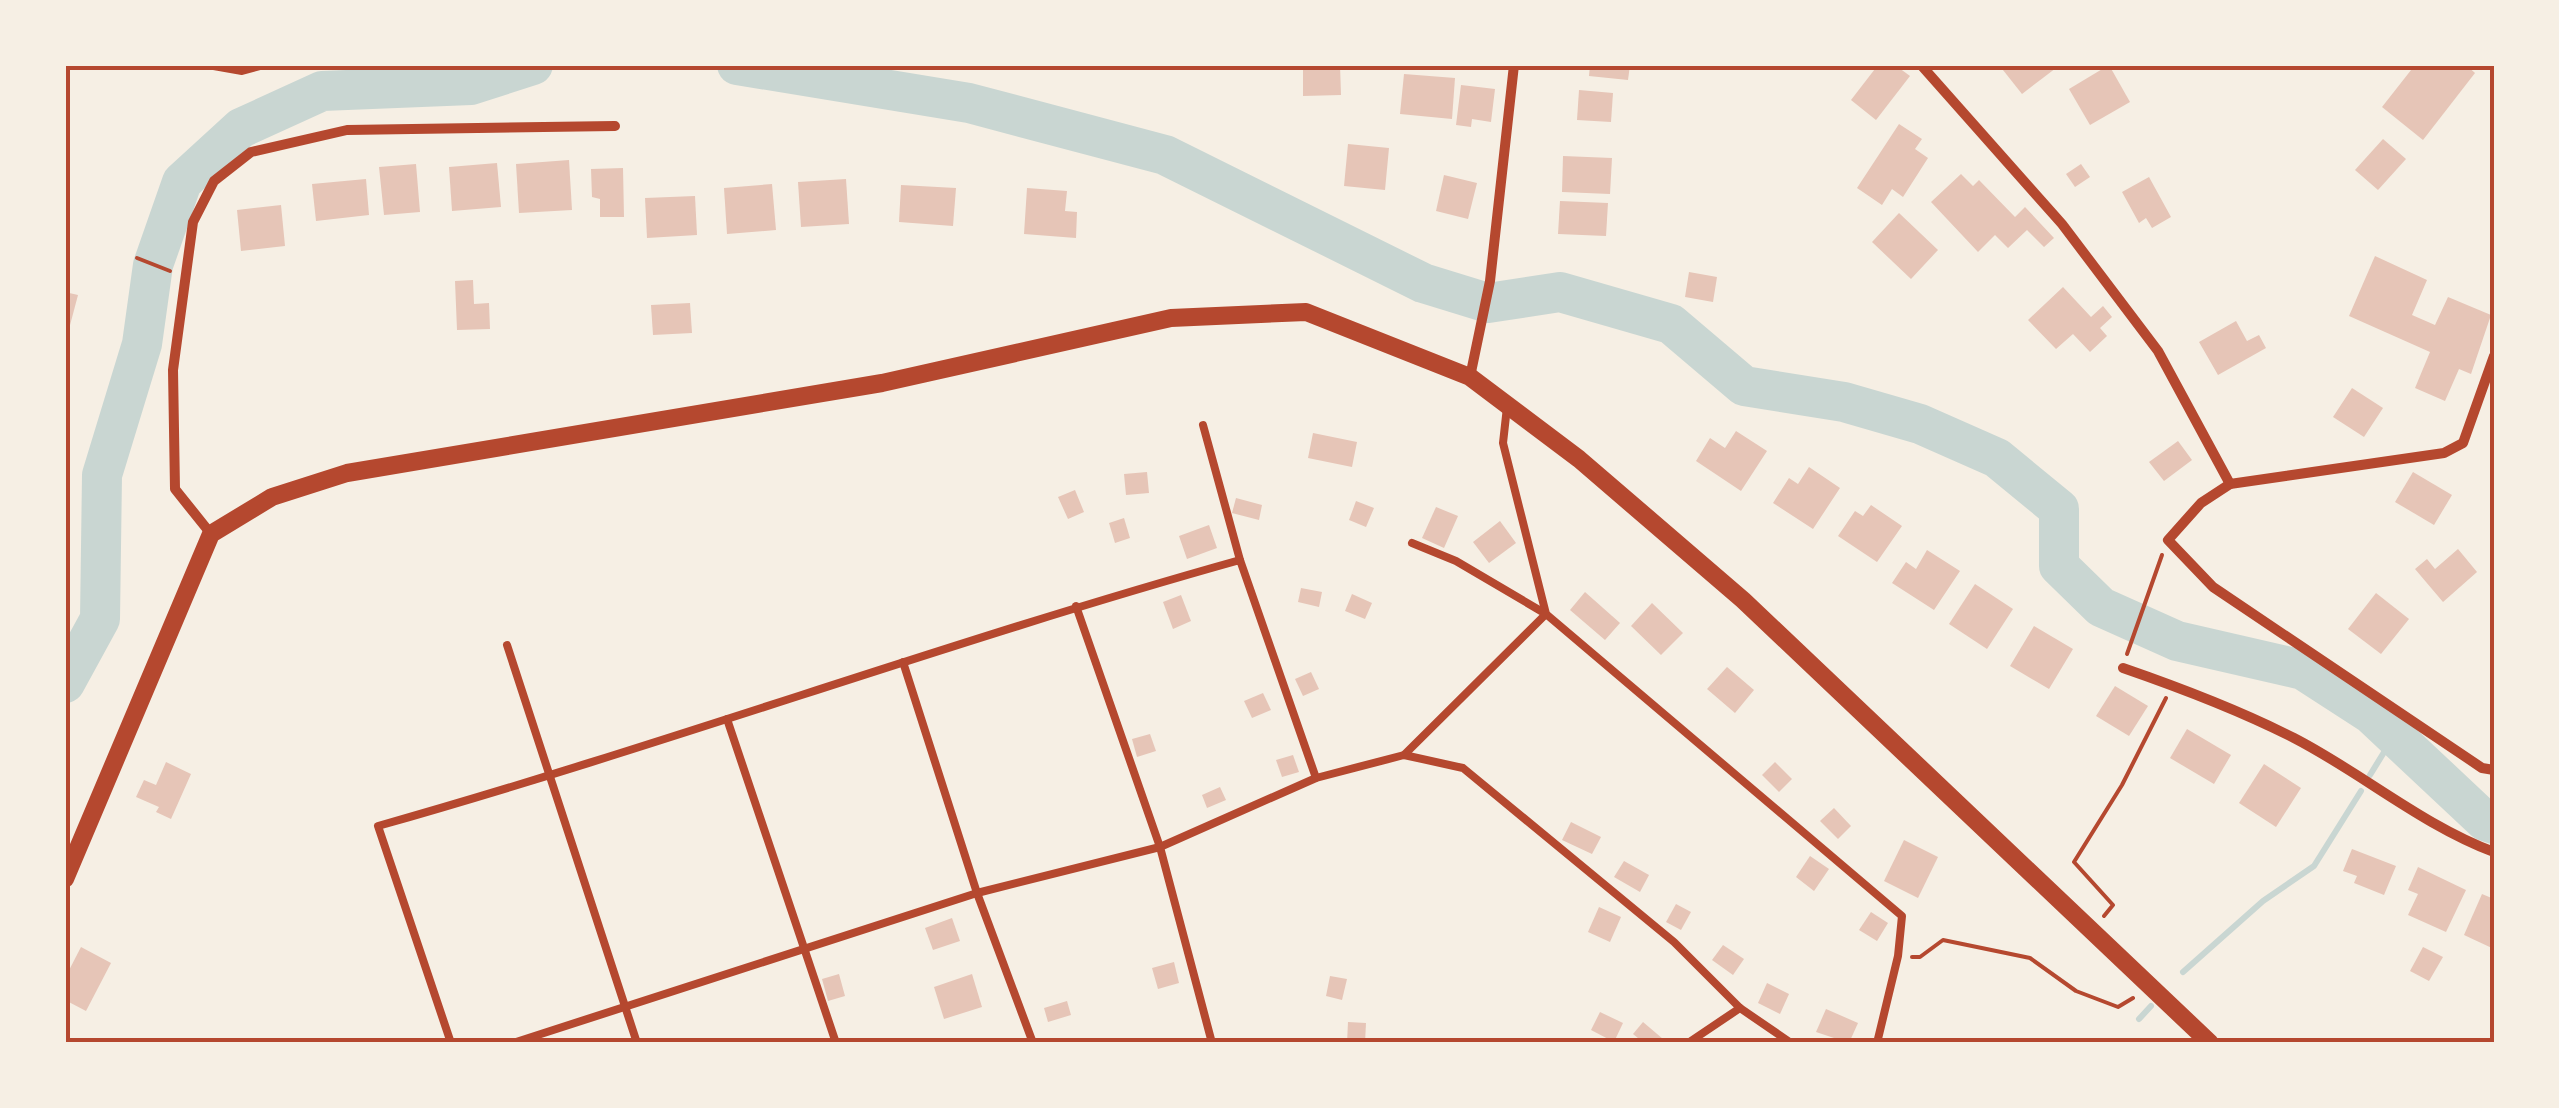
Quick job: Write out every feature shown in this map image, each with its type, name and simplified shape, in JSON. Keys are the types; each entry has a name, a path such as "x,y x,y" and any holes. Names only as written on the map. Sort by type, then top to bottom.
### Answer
{"street":[{"path":"1470,377 1490,280 1514,65"},
{"path":"1921,65 2062,224 2158,351 2230,484"},
{"path":"210,534 175,490 173,370 193,222 214,181 251,152 347,130 615,126"},
{"path":"65,879 210,534 272,497 347,473 882,383 1170,318 1306,312 1470,377 1508,403 1744,600 2210,1043"},
{"path":"2494,356 2474,422 2463,442 2444,452 2230,484 2202,503 2168,540 2214,588 2482,768 2494,770"},
{"path":"2123,668 2295,739 2424,818 2494,852"}],"lane":[{"path":"208,65 242,71 264,65"},
{"path":"1508,403 1504,443 1546,614"},
{"path":"1203,425 1240,560 1316,778"},
{"path":"1412,543 1507,588 1546,614 1902,916 1898,956 1877,1043"},
{"path":"451,1043 378,826 551,777 1076,606 1240,560"},
{"path":"1076,606 1160,847 1212,1043"},
{"path":"1404,755 1546,614"},
{"path":"507,645 637,1043"},
{"path":"903,662 977,893 1033,1043"},
{"path":"728,719 836,1043"},
{"path":"513,1043 977,893 1160,847 1316,778 1404,755 1463,768 1674,942 1740,1008 1791,1043"},
{"path":"1688,1043 1740,1008"}],"path":[{"path":"137,258 186,277"},
{"path":"2123,668 2132,629 2168,540"},
{"path":"2091,932 2114,904 2074,862 2122,785 2172,685"},
{"path":"1898,956 1920,957 1943,940 2030,958 2076,991 2118,1007 2151,989"}],"building":[{"path":"1303,65 1340,65 1341,95 1303,96"},
{"path":"1590,65 1630,65 1628,80 1589,76"},
{"path":"1878,65 1895,65 1910,76 1876,120 1851,100"},
{"path":"1999,65 2054,65 2056,68 2022,94"},
{"path":"2109,65 2130,102 2090,125 2069,89"},
{"path":"2415,65 2466,65 2475,73 2423,140 2382,107"},
{"path":"1404,74 1455,78 1452,119 1400,114"},
{"path":"1461,85 1495,89 1491,122 1472,119 1471,127 1456,125"},
{"path":"1579,90 1613,93 1611,122 1577,120"},
{"path":"1899,124 1922,139 1915,149 1928,158 1903,197 1892,189 1882,205 1857,188"},
{"path":"2383,139 2406,159 2378,190 2355,170"},
{"path":"1348,144 1389,148 1385,190 1344,186"},
{"path":"1563,156 1612,158 1610,194 1562,192"},
{"path":"569,160 572,210 519,213 516,164"},
{"path":"497,163 501,207 452,211 449,167"},
{"path":"416,164 420,212 384,215 379,167"},
{"path":"2081,164 2090,177 2075,187 2066,174"},
{"path":"623,168 624,217 600,217 600,199 592,197 591,169"},
{"path":"1961,174 1973,186 1979,180 2015,217 2025,207 2054,238 2044,247 2027,230 2008,248 1995,235 1978,252 1931,202"},
{"path":"1444,175 1477,183 1468,219 1436,211"},
{"path":"2149,177 2171,217 2152,228 2146,218 2139,223 2122,192"},
{"path":"366,179 369,215 316,221 312,184"},
{"path":"846,179 849,224 801,227 798,182"},
{"path":"772,184 776,230 727,234 724,188"},
{"path":"901,185 956,188 953,226 899,222"},
{"path":"1027,188 1067,191 1065,211 1077,212 1076,238 1024,234"},
{"path":"695,196 697,235 647,238 645,198"},
{"path":"1560,201 1608,203 1606,236 1558,234"},
{"path":"281,205 285,246 241,251 237,210"},
{"path":"1899,213 1938,250 1911,279 1872,242"},
{"path":"2375,256 2427,280 2412,315 2435,325 2448,297 2491,315 2471,374 2459,369 2445,401 2415,388 2430,352 2349,316"},
{"path":"1689,272 1717,277 1713,302 1685,297"},
{"path":"473,280 474,304 489,303 490,329 457,330 455,281"},
{"path":"2063,287 2091,317 2103,306 2112,317 2100,328 2107,336 2090,352 2073,334 2056,349 2028,320"},
{"path":"65,292 78,295 69,329 65,328"},
{"path":"690,303 692,333 653,335 651,305"},
{"path":"2236,321 2247,341 2259,335 2266,348 2218,375 2199,342"},
{"path":"2352,388 2383,408 2364,437 2333,417"},
{"path":"1736,431 1767,451 1741,491 1696,461 1710,438 1725,448"},
{"path":"1313,433 1357,442 1352,467 1308,458"},
{"path":"2178,441 2192,460 2164,481 2149,462"},
{"path":"1809,467 1840,488 1813,529 1773,503 1789,478 1798,484"},
{"path":"1147,472 1149,493 1126,495 1124,474"},
{"path":"2413,472 2452,495 2434,525 2395,502"},
{"path":"1075,490 1084,512 1068,519 1058,497"},
{"path":"1236,498 1262,505 1259,520 1232,513"},
{"path":"1356,501 1374,508 1366,527 1349,520"},
{"path":"1871,505 1902,526 1877,562 1838,536 1855,511 1863,516"},
{"path":"1436,507 1458,516 1444,548 1422,538"},
{"path":"1124,518 1130,538 1115,543 1109,523"},
{"path":"1500,521 1516,543 1489,563 1473,542"},
{"path":"1209,525 1217,548 1187,559 1179,536"},
{"path":"2458,549 2477,572 2443,602 2415,569 2427,559 2435,569"},
{"path":"1927,550 1960,571 1934,610 1892,583 1906,562 1916,569"},
{"path":"1975,584 2013,609 1987,649 1949,624"},
{"path":"1301,588 1322,592 1319,607 1298,602"},
{"path":"1585,592 1620,623 1605,640 1570,610"},
{"path":"2376,593 2409,619 2381,654 2348,629"},
{"path":"1352,594 1372,603 1365,619 1345,611"},
{"path":"1181,595 1191,621 1173,629 1163,602"},
{"path":"1652,603 1683,633 1661,655 1631,626"},
{"path":"2034,626 2073,649 2049,689 2010,666"},
{"path":"1727,667 1754,690 1735,713 1707,689"},
{"path":"1311,672 1319,689 1303,696 1295,679"},
{"path":"2115,686 2148,706 2129,736 2096,716"},
{"path":"1263,693 1271,710 1252,718 1244,701"},
{"path":"2187,729 2231,755 2214,784 2170,758"},
{"path":"1150,734 1156,751 1137,757 1132,739"},
{"path":"1293,755 1299,772 1282,777 1276,760"},
{"path":"166,762 191,774 171,819 156,812 159,807 136,797 144,780 156,785"},
{"path":"1775,762 1792,779 1779,792 1762,775"},
{"path":"2264,764 2301,788 2276,827 2239,803"},
{"path":"1220,787 1226,800 1207,808 1202,795"},
{"path":"1834,808 1851,826 1838,839 1820,821"},
{"path":"1571,822 1601,837 1592,854 1562,840"},
{"path":"1904,840 1938,857 1918,898 1884,881"},
{"path":"2352,849 2396,866 2384,895 2354,883 2357,876 2343,871"},
{"path":"1810,856 1829,869 1814,891 1796,877"},
{"path":"1624,861 1649,875 1640,892 1614,877"},
{"path":"2418,867 2466,890 2446,932 2408,915 2418,894 2408,890"},
{"path":"2482,894 2494,899 2494,949 2464,935"},
{"path":"1676,904 1691,912 1681,930 1666,922"},
{"path":"1599,907 1621,917 1610,942 1588,932"},
{"path":"1871,912 1888,923 1877,941 1859,930"},
{"path":"952,918 960,941 933,950 925,928"},
{"path":"1723,945 1744,959 1733,975 1712,960"},
{"path":"81,947 111,963 86,1011 65,1000 65,978"},
{"path":"2423,947 2443,957 2429,981 2410,971"},
{"path":"1174,962 1179,983 1158,989 1152,968"},
{"path":"839,974 845,996 828,1001 822,979"},
{"path":"972,974 982,1007 944,1019 934,987"},
{"path":"1330,976 1347,979 1342,1000 1326,996"},
{"path":"1767,983 1789,994 1780,1014 1758,1003"},
{"path":"1067,1001 1071,1015 1048,1022 1044,1008"},
{"path":"1826,1009 1858,1023 1849,1043 1816,1032"},
{"path":"1600,1012 1623,1023 1614,1042 1591,1030"},
{"path":"1348,1022 1366,1023 1365,1043 1347,1043"},
{"path":"1643,1022 1663,1039 1660,1043 1644,1043 1633,1034"}],"waterway":[{"path":"65,683 100,619 102,475 142,344 153,265 182,182 241,128 322,91 471,85 533,65"},
{"path":"737,65 969,103 1165,155 1423,283 1488,303 1560,292 1671,324 1744,386 1844,402 1920,424 1997,458 2059,509 2059,566 2101,607 2177,641 2303,670 2371,714 2485,821 2494,824"},
{"path":"2370,775 2394,736"},
{"path":"2183,972 2263,901 2314,866 2361,791"},
{"path":"2139,1019 2151,1006"}]}
